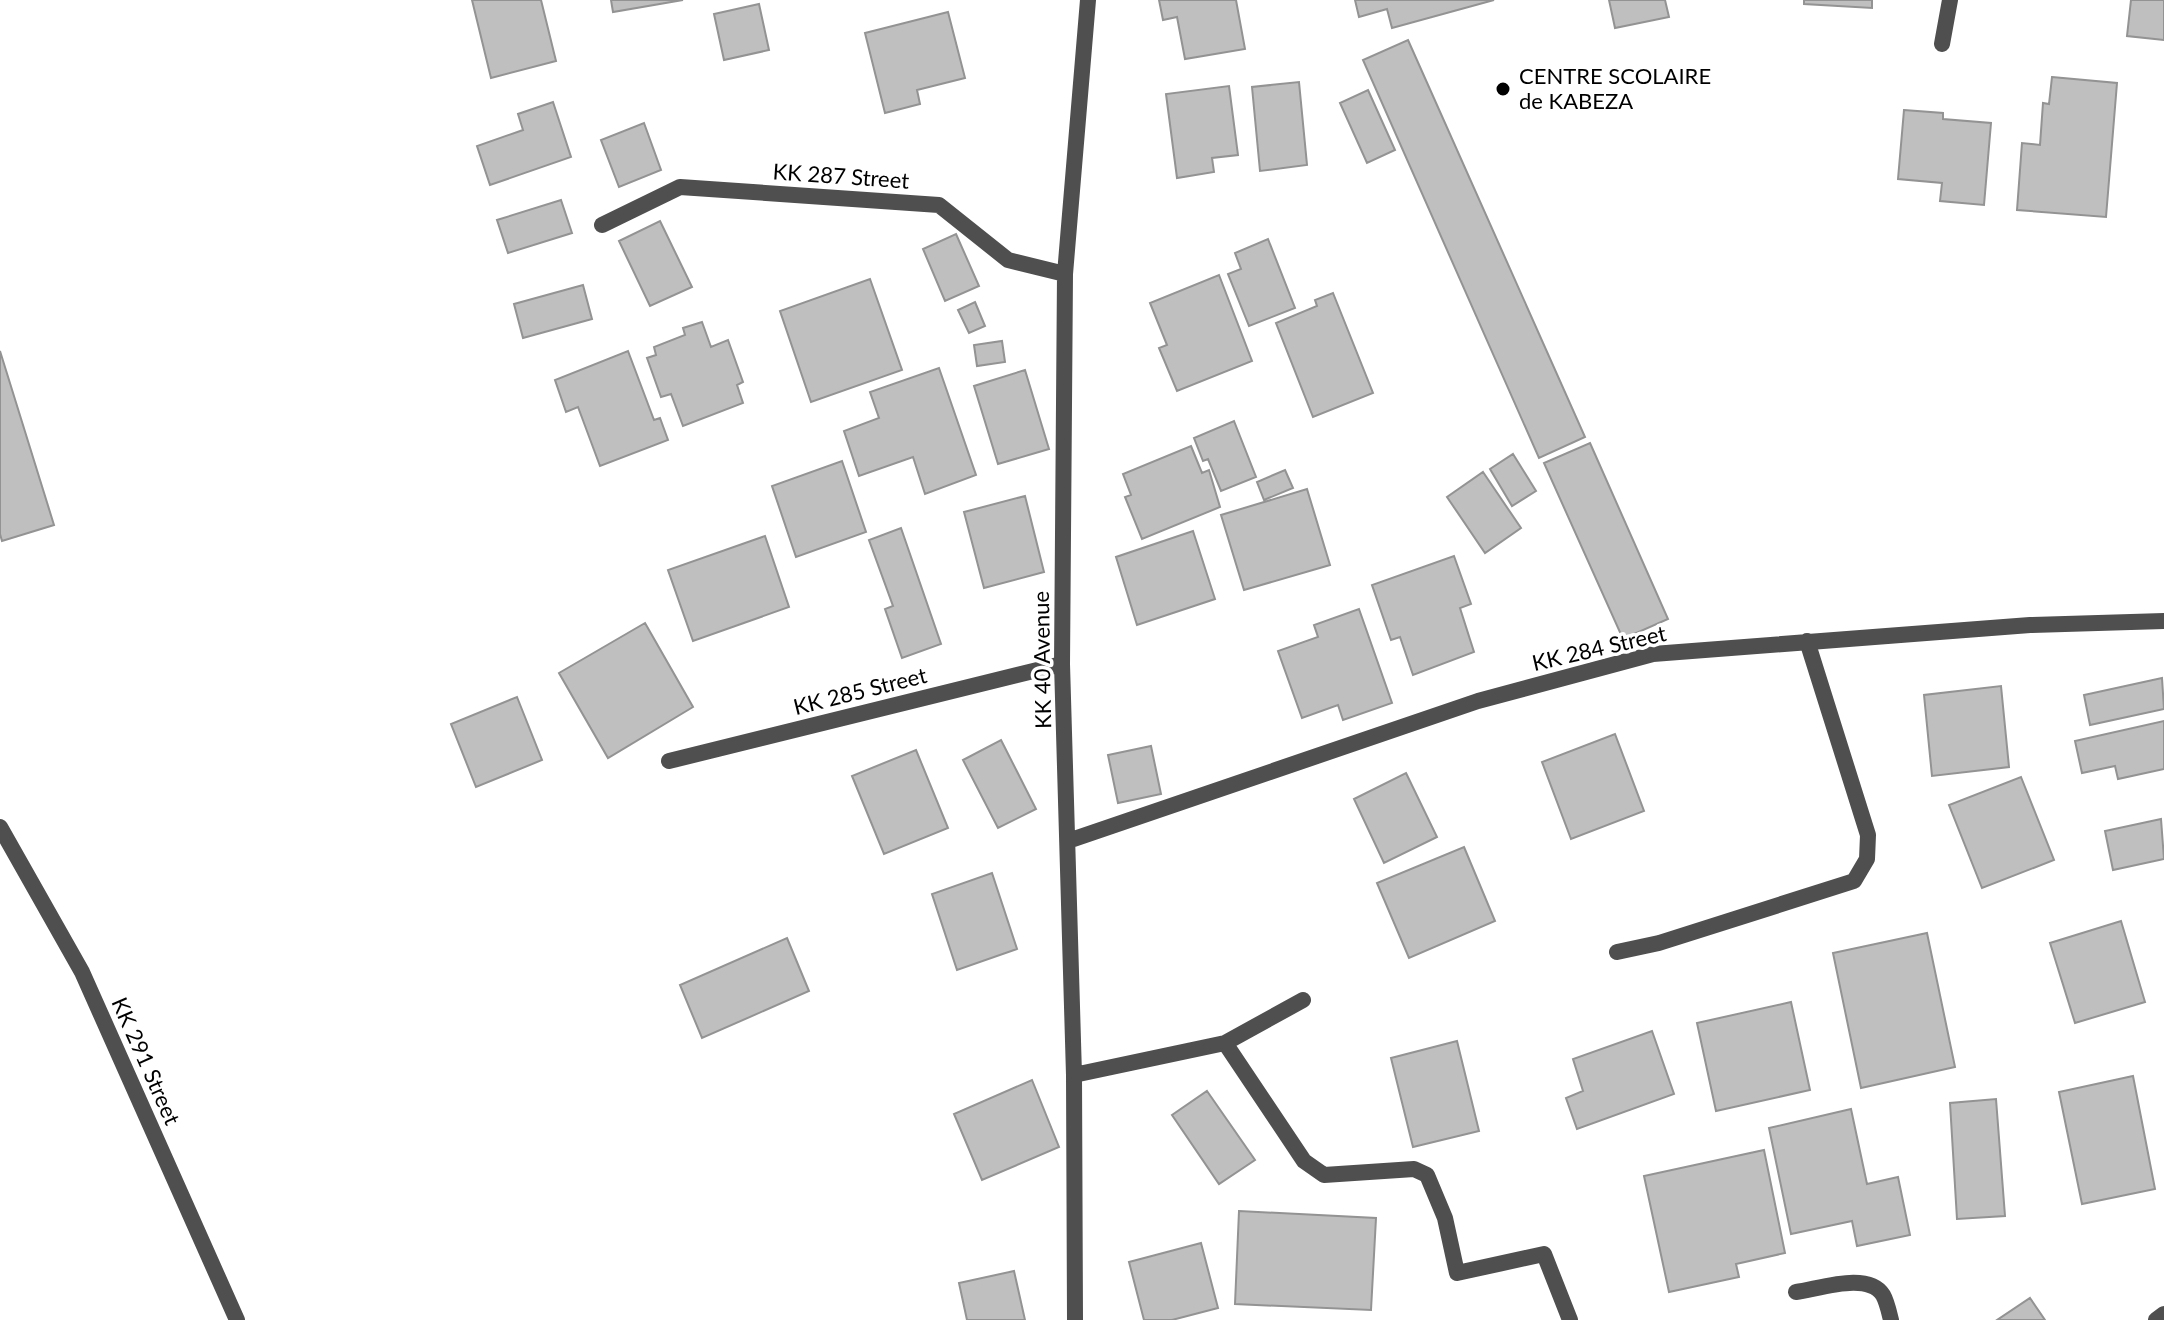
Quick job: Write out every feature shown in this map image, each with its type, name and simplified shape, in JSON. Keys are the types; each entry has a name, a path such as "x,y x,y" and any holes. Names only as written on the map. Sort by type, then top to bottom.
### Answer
{"street":[{"name":"KK 40 Avenue","path":"1075,1320 1074,1075 1062,664 1065,274 1088,0"},
{"path":"1942,44 1950,0"},
{"name":"KK 287 Street","path":"602,225 680,187 939,205 1008,260 1065,274"},
{"name":"KK 284 Street","path":"1068,841 1478,701 1653,654 2030,625 2164,621"},
{"path":"1617,952 1659,943 1854,881 1867,859 1868,835 1807,641"},
{"name":"KK 285 Street","path":"669,761 1062,664"},
{"name":"KK 291 Street","path":"0,827 82,972 237,1320"},
{"path":"1074,1075 1225,1043 1303,1000"},
{"path":"1225,1043 1304,1161 1324,1175 1414,1169 1427,1175 1445,1218 1457,1273 1544,1254 1570,1320"},
{"path":"1796,1292 1859,1282 1872,1285 1882,1294 1891,1320"},
{"path":"2156,1320 2164,1314"}],"building":[{"path":"472,0 541,0 556,61 491,78"},
{"path":"611,0 683,0 613,12"},
{"path":"1159,0 1236,0 1245,49 1185,59 1177,17 1163,20"},
{"path":"1355,0 1494,0 1392,28 1387,9 1359,17"},
{"path":"1609,0 1665,0 1669,17 1615,28"},
{"path":"1804,0 1872,0 1872,8 1804,4"},
{"path":"2131,0 2164,0 2164,40 2127,36"},
{"path":"759,4 769,50 724,60 714,14"},
{"path":"948,12 965,78 917,90 920,104 885,113 865,33"},
{"path":"1408,40 1585,437 1539,458 1363,60"},
{"path":"2052,77 2117,83 2106,217 2017,210 2022,143 2040,145 2043,103 2049,104"},
{"path":"1299,82 1307,165 1260,171 1252,87"},
{"path":"1229,86 1238,155 1212,158 1214,172 1177,178 1166,94"},
{"path":"1368,90 1395,150 1367,163 1340,103"},
{"path":"553,102 571,157 490,185 477,146 523,130 518,114"},
{"path":"1904,110 1943,113 1943,119 1991,123 1984,205 1940,201 1942,183 1898,179"},
{"path":"644,123 661,170 619,187 601,140"},
{"path":"561,200 572,233 508,253 497,220"},
{"path":"660,221 692,287 650,306 619,241"},
{"path":"956,234 979,286 945,301 923,249"},
{"path":"1268,239 1295,308 1249,326 1228,274 1241,269 1235,253"},
{"path":"1219,275 1252,361 1177,391 1159,348 1167,345 1150,303"},
{"path":"870,279 902,370 811,402 780,311"},
{"path":"583,285 592,319 523,338 514,304"},
{"path":"1333,293 1373,393 1313,417 1276,323 1317,306 1315,300"},
{"path":"975,302 985,326 969,333 958,310"},
{"path":"702,322 711,347 728,340 743,382 737,385 743,403 683,426 671,394 661,397 647,358 656,355 654,347 685,335 683,328"},
{"path":"1002,341 1005,362 977,366 974,345"},
{"path":"0,351 54,525 2,541 0,534"},
{"path":"628,351 654,420 660,418 668,440 600,466 578,407 566,412 555,380"},
{"path":"939,368 976,475 925,494 913,457 859,476 844,431 879,418 870,392"},
{"path":"1025,370 1049,449 998,464 974,386"},
{"path":"1234,421 1256,477 1221,491 1208,459 1203,461 1194,438"},
{"path":"1590,443 1668,619 1623,639 1544,463"},
{"path":"1191,446 1202,473 1209,470 1220,507 1142,539 1125,497 1131,495 1123,474"},
{"path":"1513,454 1536,491 1512,506 1490,469"},
{"path":"842,461 866,532 796,557 772,486"},
{"path":"1285,470 1293,488 1264,500 1257,482"},
{"path":"1483,472 1521,528 1485,553 1447,497"},
{"path":"1307,489 1330,565 1244,590 1221,515"},
{"path":"1025,496 1044,572 984,588 964,512"},
{"path":"901,528 941,644 902,658 885,609 893,606 869,540"},
{"path":"1193,531 1215,599 1137,625 1116,557"},
{"path":"765,536 789,607 693,641 668,570"},
{"path":"1454,556 1471,604 1460,608 1474,652 1413,675 1400,637 1391,640 1372,585"},
{"path":"1359,609 1392,703 1343,720 1338,705 1302,718 1278,651 1318,637 1314,625"},
{"path":"645,623 693,707 608,758 559,673"},
{"path":"2162,678 2164,709 2090,725 2084,695"},
{"path":"2001,686 2009,767 1932,776 1924,695"},
{"path":"517,697 542,760 476,787 451,724"},
{"path":"2164,721 2164,769 2118,779 2115,766 2082,773 2075,741"},
{"path":"1615,734 1644,811 1571,839 1542,762"},
{"path":"1001,740 1036,809 998,828 963,760"},
{"path":"1151,746 1161,794 1118,803 1108,755"},
{"path":"916,750 948,828 884,854 852,776"},
{"path":"1406,773 1437,837 1384,863 1354,799"},
{"path":"2021,777 2054,860 1982,888 1949,805"},
{"path":"2161,819 2164,859 2113,870 2105,831"},
{"path":"1464,847 1495,921 1409,958 1377,883"},
{"path":"992,873 1017,949 957,970 932,894"},
{"path":"2121,921 2145,1002 2075,1023 2050,943"},
{"path":"1927,933 1955,1067 1861,1088 1833,953"},
{"path":"787,938 809,991 702,1038 680,985"},
{"path":"1791,1002 1810,1090 1716,1111 1697,1023"},
{"path":"1652,1031 1674,1094 1577,1129 1566,1098 1583,1091 1573,1059"},
{"path":"1457,1041 1479,1131 1413,1147 1391,1058"},
{"path":"2133,1076 2155,1189 2082,1204 2059,1092"},
{"path":"1032,1080 1059,1147 982,1180 954,1114"},
{"path":"1207,1091 1255,1160 1219,1184 1172,1115"},
{"path":"1996,1099 2005,1216 1957,1219 1950,1103"},
{"path":"1851,1109 1867,1184 1898,1177 1910,1235 1857,1246 1852,1221 1791,1234 1769,1128"},
{"path":"1764,1150 1785,1253 1736,1264 1739,1277 1669,1292 1644,1176"},
{"path":"1239,1211 1376,1218 1371,1310 1235,1304"},
{"path":"1201,1243 1218,1308 1172,1320 1144,1320 1129,1262"},
{"path":"1014,1271 1025,1320 967,1320 959,1283"},
{"path":"2030,1298 2045,1320 1997,1320"}],"place":[{"name":"CENTRE SCOLAIRE de KABEZA","path":"1503,89"}]}
